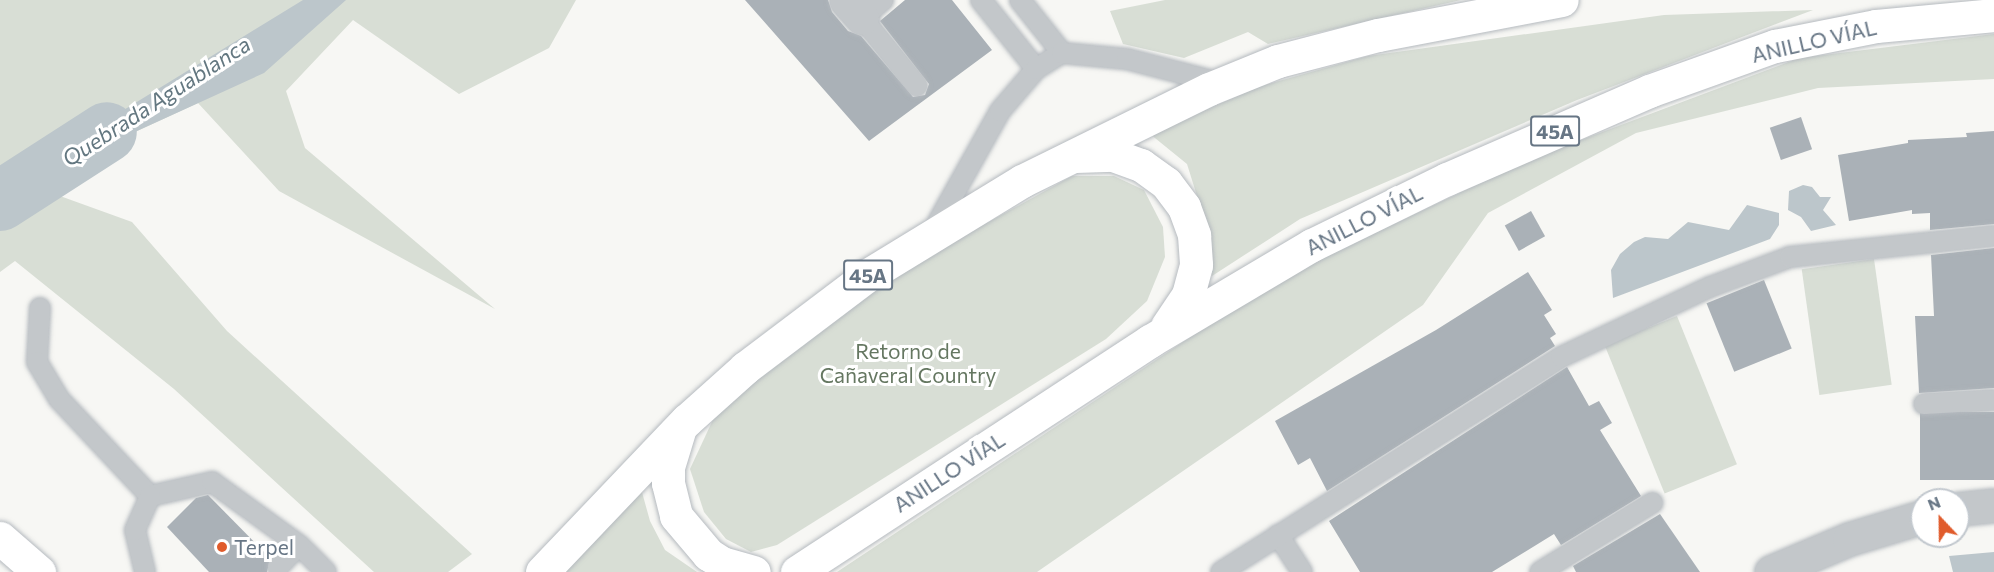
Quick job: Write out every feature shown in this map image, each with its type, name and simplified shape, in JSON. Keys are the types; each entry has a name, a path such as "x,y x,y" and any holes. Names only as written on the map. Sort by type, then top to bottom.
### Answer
{"main road":[{"name":"45A","path":"542,572 687,420 805,320 933,232 1068,158 1222,84 1319,49 1545,1"},
{"name":"ANILLO VÍAL","path":"774,572 808,564 1150,341 1352,225 1447,179 1649,91 1746,56 1810,37 1876,26 1994,15"},
{"path":"1068,158 1113,155 1141,165 1166,183 1187,214 1196,250 1193,280 1173,321 1150,341"},
{"path":"687,420 677,434 668,466 668,483 676,516 708,554 722,563 754,572"},
{"path":"0,538 39,572"}],"street":[{"path":"1970,508 1994,505"},
{"path":"1771,572 1849,539 1910,521"}],"lane":[{"path":"981,0 1036,69"},
{"path":"1020,0 1062,53"},
{"path":"864,6 916,86"},
{"path":"933,232 1000,111 1036,69 1062,53 1127,59 1222,84"},
{"path":"1221,572 1561,357 1710,287 1790,258 1994,236"},
{"path":"40,308 37,362 59,399 150,496"},
{"path":"1924,404 1994,400"},
{"path":"150,496 212,482 299,545 326,572"},
{"path":"145,572 135,530 150,496"},
{"path":"1540,572 1652,503"},
{"path":"1278,535 1302,572"},
{"path":"278,567 299,545"}],"green space":[{"path":"0,0 576,0 549,48 459,94 353,20 286,91 305,148 495,309 279,191 198,103 24,183 132,222 227,331 472,554 448,572 374,572 174,389 15,261 0,272"},
{"path":"1165,0 1461,0 1268,44 1248,32 1184,58 1123,44 1110,11"},
{"path":"1813,10 1577,100 1300,219 1212,276 1212,244 1187,164 1150,134 1258,87 1368,56 1664,15"},
{"path":"1994,34 1994,79 1818,88 1636,133 1488,213 1423,305 1037,572 837,572 1276,280 1533,158 1799,58"},
{"name":"Retorno de Cañaveral Country","path":"1072,176 1114,176 1144,190 1163,227 1165,257 1147,301 1106,339 777,545 751,552 726,539 704,512 690,469 717,411 860,293"},
{"path":"1874,259 1892,385 1819,395 1802,269"},
{"path":"1677,316 1737,464 1665,494 1605,345"},
{"path":"640,485 650,521 665,550 697,572 562,572"}],"water":[{"path":"303,0 346,0 264,73 23,183 0,218 0,186"},
{"path":"1803,185 1812,187 1820,197 1831,197 1823,210 1836,225 1811,231 1801,217 1788,210 1789,191"},
{"path":"1747,205 1779,213 1779,225 1770,239 1613,298 1611,270 1620,254 1634,242 1645,237 1668,239 1688,222 1729,230"},
{"path":"1994,552 1994,572 1953,572 1949,556"}],"building":[{"path":"745,0 828,0 832,12 848,31 861,36 913,97 925,95 929,84 880,21 905,0 952,0 992,50 869,141"},
{"path":"1801,117 1812,149 1781,160 1770,128"},
{"path":"1994,131 1994,224 1930,230 1930,213 1912,214 1912,210 1849,221 1838,155 1908,143 1908,140 1967,137 1966,133"},
{"path":"1531,211 1545,236 1519,251 1505,226"},
{"path":"1994,248 1994,388 1919,393 1915,316 1934,316 1931,255"},
{"path":"1528,272 1552,310 1544,315 1556,334 1550,338 1555,346 1327,491 1310,458 1298,465 1275,421 1436,330"},
{"path":"1764,280 1792,349 1734,372 1707,303"},
{"path":"1567,367 1589,406 1599,401 1612,423 1600,430 1641,496 1561,545 1554,534 1492,572 1360,572 1329,521"},
{"path":"1920,412 1994,412 1994,480 1920,480"},
{"name":"Terpel","path":"208,495 270,558 267,572 209,572 167,527 196,498"},
{"path":"1660,514 1700,572 1576,572 1573,566"}],"waterway":[{"name":"Quebrada Aguablanca","path":"0,201 107,132"}],"place":[{"name":"Terpel","path":"222,547"}]}
